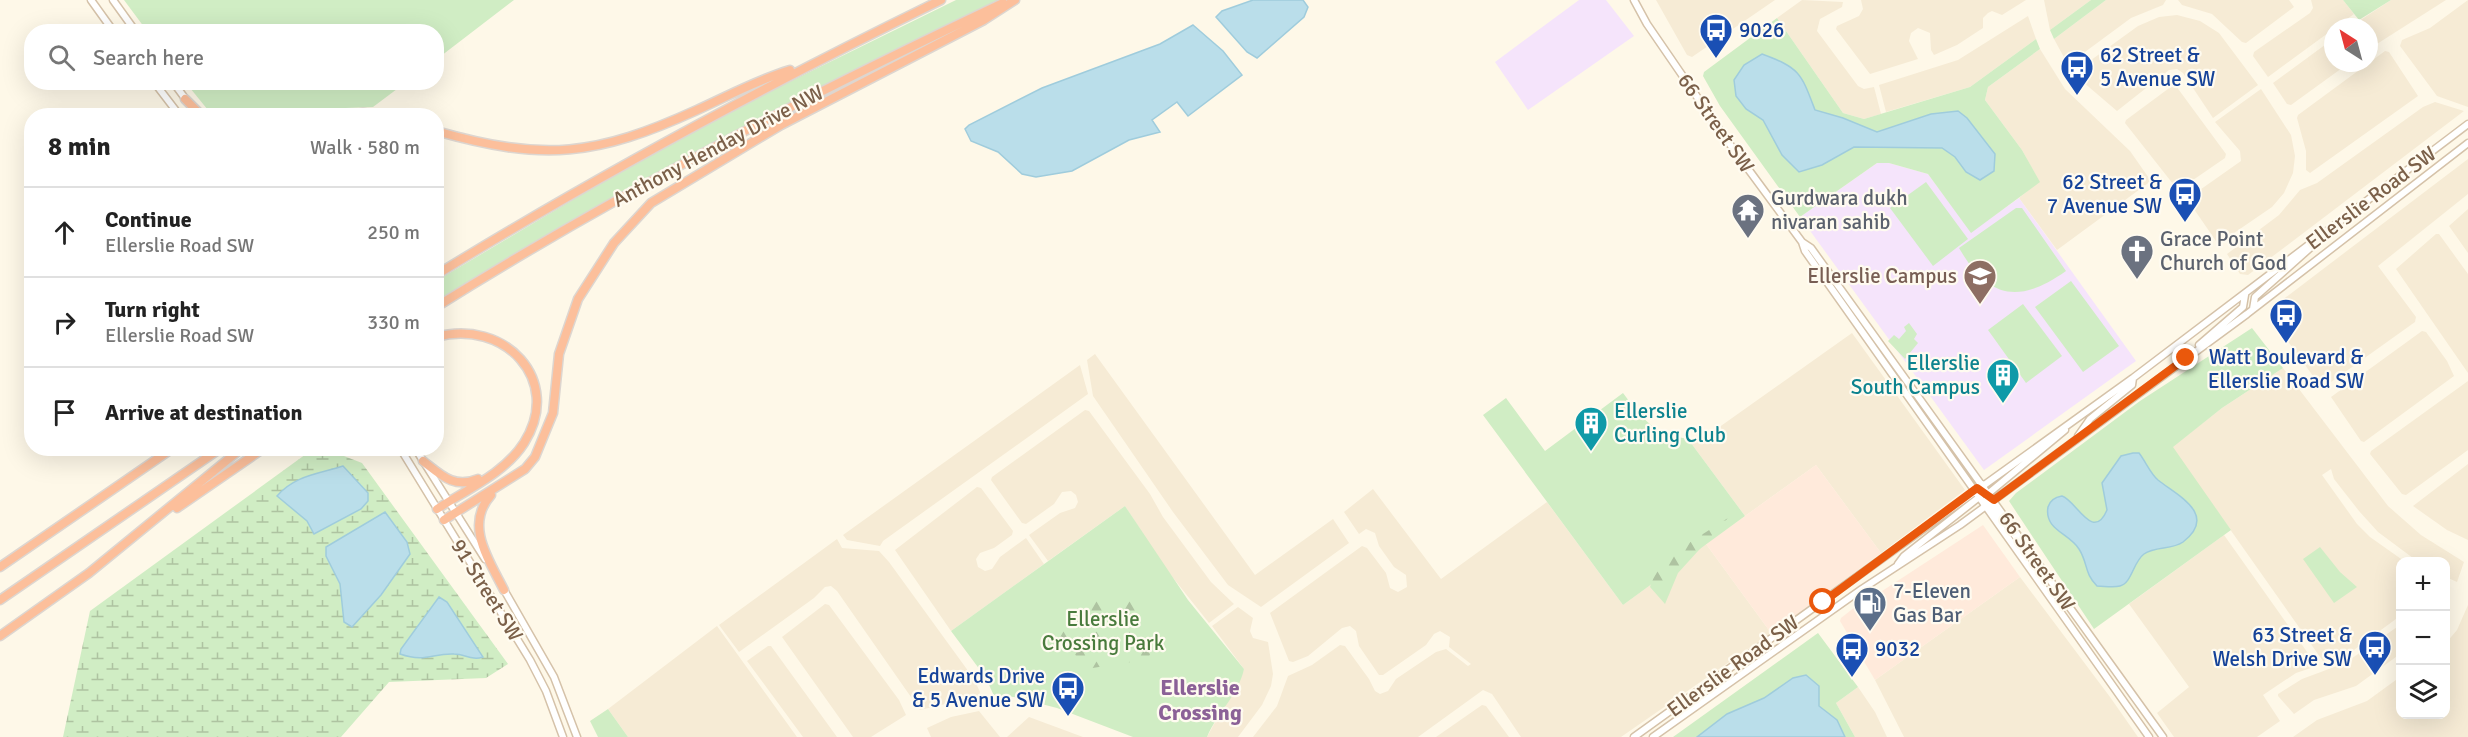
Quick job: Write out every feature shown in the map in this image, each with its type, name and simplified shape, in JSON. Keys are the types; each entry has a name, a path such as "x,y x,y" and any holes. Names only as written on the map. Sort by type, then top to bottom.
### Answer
{"highway":[{"name":"Anthony Henday Drive NW","path":"444,270 606,174 807,65 941,0"},
{"name":"Anthony Henday Drive NW","path":"444,303 543,242 698,155 828,87 1008,0"},
{"path":"444,520 508,481 525,469 535,457 548,430 553,413 559,354 578,300 596,267 614,243 651,203 781,125 984,20 1015,0"},
{"path":"444,133 505,148 540,152 589,149 644,133 763,78 807,65"},
{"path":"185,99 193,108"},
{"path":"437,509 514,457 532,427 536,412 536,396 526,366 506,345 478,333 463,332 444,336"},
{"path":"0,567 161,456"},
{"path":"0,600 209,456"},
{"path":"149,526 232,456"},
{"path":"0,636 149,526 252,456"},
{"path":"423,461 447,480 458,483 469,482 495,472"},
{"path":"504,590 486,553 479,532 478,517 484,503 508,481"}],"main road":[{"path":"91,0 108,24"},
{"path":"113,0 130,24"},
{"name":"66 Street SW","path":"1634,0 1647,24 1726,139 1802,242 1805,251 1946,447 2039,562 2163,737"},
{"path":"160,90 174,108"},
{"path":"179,90 185,99"},
{"name":"Ellerslie Road SW","path":"1653,737 1896,567 2079,416 2245,295 2468,124"},
{"name":"Ellerslie Road SW","path":"1634,737 1984,496 2074,442 2253,309 2468,143"},
{"path":"2253,309 2255,297 2307,254 2337,223"},
{"name":"66 Street SW","path":"1802,242 1811,248 2149,737"},
{"path":"2186,358 2207,337 2243,308 2245,295"},
{"path":"2133,378 2142,390"},
{"path":"2074,442 2090,420 2132,386 2133,378"},
{"path":"1896,567 1904,556 2049,446 2079,416"},
{"name":"91 Street SW","path":"405,456 530,660 546,691 562,737"},
{"name":"91 Street SW","path":"420,456 504,590 554,677 577,737"}],"shaded area":[{"path":"1579,0 1606,0 1634,36 1528,110 1495,62"},
{"path":"1656,0 1775,0 1692,57 1687,55"},
{"path":"1802,0 1843,2 1842,7 1820,19 1817,31 1858,86 1864,89 1874,87 1881,114 1864,119 1843,113 1777,18"},
{"path":"1861,0 2026,0 2002,15 1992,11 1988,13 1983,18 1983,28 1957,45 1934,55 1931,50 1930,33 1918,28 1911,33 1909,41 1918,59 1870,74 1836,29 1837,26 1859,16 1863,9"},
{"path":"2044,0 2091,0 2050,30"},
{"path":"2106,0 2166,0 2163,5 2131,18 2070,63 2066,61 2054,39"},
{"path":"2178,0 2289,0 2294,7 2246,43 2242,42 2212,14 2182,5"},
{"path":"2311,0 2343,0 2354,14 2349,18 2324,18 2324,36 2268,77 2253,56 2254,52 2310,13 2313,8"},
{"path":"2391,0 2446,0 2378,43 2378,18 2364,18"},
{"path":"2468,0 2468,107 2437,96 2400,46 2402,40 2430,28"},
{"path":"2177,15 2200,21 2219,33 2258,85 2213,118 2183,73 2177,69 2169,70 2117,111 2076,76 2076,71 2138,26 2159,17"},
{"path":"2028,16 2036,39 1970,87 1886,112 1879,85 1958,60"},
{"path":"2324,46 2324,72 2337,72 2291,105 2287,104 2273,83"},
{"path":"2040,49 2065,89 2130,151 2151,181 2057,250 2019,198 2039,181 2022,150 1985,100 1988,87"},
{"path":"2385,51 2389,52 2418,96 2310,173 2306,170 2306,151 2298,115 2356,72 2378,72 2378,56"},
{"path":"2172,86 2176,86 2226,154 2225,158 2180,189 2177,189 2125,123"},
{"path":"2261,89 2291,135 2295,156 2293,173 2284,193 2272,207 2218,244 2187,199 2241,161 2240,151 2215,122"},
{"path":"2435,102 2464,111 2248,275 2240,274 2227,254 2279,215 2300,190 2317,183 2423,107"},
{"path":"2468,159 2468,194 2378,266 2416,317 2415,322 2321,387 2271,318 2273,307"},
{"name":"Ellerslie Campus","path":"1877,163 1889,163 1928,174 1971,232 2019,198 2136,361 1984,470 1800,217"},
{"path":"2468,209 2468,253 2449,226"},
{"path":"2436,234 2439,234 2468,274 2468,373 2396,269"},
{"path":"2422,331 2426,332 2447,361 2454,376 2364,442 2361,441 2331,397"},
{"path":"1852,333 1965,490 1881,553 1816,465 1745,516 1688,439 1699,438 1718,428"},
{"path":"1095,354 1255,575 1333,519 1349,543 1261,607 1228,585 1173,512 1093,396 1087,360"},
{"path":"1080,365 1088,394 883,541 880,546 847,540 843,535"},
{"path":"2283,368 2388,506 2421,535 2464,562 2457,582 2450,579 2450,557 2412,557 2378,532 2334,479 2331,469 2322,475 2357,524 2370,537 2398,557 2396,557 2396,619 2343,658 2325,664 2172,447 2222,408"},
{"path":"2468,381 2468,450 2406,495 2402,494 2370,454 2371,451"},
{"path":"1085,410 1089,411 1150,494 1163,517 1211,582 1234,604 1209,623 1166,569 1125,506 1048,561 1029,535 1060,513 1075,508 1078,502 1076,495 1071,491 1062,492 1054,504 1026,524 1022,523 991,480 992,477"},
{"path":"2468,464 2468,540 2447,530 2413,506"},
{"path":"1816,465 1881,553 1771,633 1706,544"},
{"path":"977,487 981,488 1013,531 1012,535 994,548 980,553 976,559 978,567 985,571 992,569 1000,557 1026,538 1044,564 951,631 895,550"},
{"path":"1373,489 1441,579 1547,502 1623,605 1706,544 1771,633 1621,737 1521,737 1492,694 1483,690 1418,737 1253,737 1277,706 1288,676 1312,665 1340,645 1345,646 1375,691 1380,694 1388,691 1396,679 1436,652 1446,649 1468,666 1471,664 1449,647 1450,637 1440,631 1434,634 1426,645 1383,675 1379,675 1359,646 1356,631 1350,626 1342,628 1308,656 1293,662 1289,661 1270,613 1362,546 1367,548 1386,573 1390,588 1398,592 1407,587 1406,575 1394,567 1379,546 1375,533 1366,529 1359,534 1344,512"},
{"path":"1983,525 2020,577 1875,680 1840,621 1841,618 1865,599 1876,595"},
{"path":"2224,535 2317,666 2296,673 2263,695 2280,721 2257,737 2174,737 2157,713 2189,687 2129,604"},
{"path":"837,539 842,548 879,551 889,562 974,679 980,692 979,696 920,710 837,591 831,586 825,587 814,598 739,652 719,625"},
{"path":"2020,577 2138,737 1904,737 1875,680"},
{"path":"825,604 829,605 899,700 906,715 871,737 853,737 782,637"},
{"path":"2468,605 2468,737 2293,737 2317,720 2367,701 2396,680 2396,719 2450,719 2450,638 2457,630"},
{"path":"1238,607 1253,618 1250,631 1253,638 1268,642 1273,674 1271,686 1262,705 1238,737 1207,737 1244,669 1212,626"},
{"path":"717,626 797,737 628,737 608,709"},
{"path":"2396,628 2396,657 2356,686 2314,700 2294,714 2278,696 2302,679 2345,663"},
{"path":"771,646 837,737 803,737 747,661"},
{"path":"1858,687 1875,712 1887,737 1855,737 1836,703"},
{"path":"1482,705 1486,706 1509,737 1436,737"},
{"path":"979,711 1000,737 931,737 927,728 951,717"},
{"path":"1029,717 1083,737 1007,737"}],"green space":[{"path":"124,0 514,0 444,54 444,24 142,24"},
{"path":"956,0 1003,0 858,69 715,142 574,220 444,299 444,276 633,164 740,106"},
{"path":"2091,0 2106,0 2054,39 2050,30"},
{"path":"2343,0 2391,0 2362,18 2357,18"},
{"path":"1777,18 1843,113 1864,119 1970,87 2036,39 2040,49 1988,87 1985,100 2022,150 2040,182 1971,233 1928,174 1889,163 1877,163 1800,217 1720,106 1703,76 1704,72"},
{"path":"192,90 396,90 373,107 206,108"},
{"path":"1926,182 1968,239 1933,266 1890,208"},
{"path":"2016,208 2022,208 2066,271 2049,282 2019,292 2005,291 1993,286 1970,265 1959,248"},
{"path":"2071,281 2119,346 2083,372 2035,307"},
{"path":"2023,304 2062,356 2026,383 1988,330"},
{"path":"1909,323 1917,334 1914,339 1918,343 1905,359 1888,341 1894,335 1899,339 1906,331 1904,327"},
{"path":"2252,328 2283,368 2222,408 2173,447 2231,530 2094,629 2009,501 2016,493 2140,401"},
{"path":"1623,393 1643,418 1657,429 1688,439 1745,516 1623,605 1483,415 1506,398 1545,451"},
{"path":"303,456 344,456 362,463 508,664 486,678 389,682 341,737 63,737 90,611"},
{"name":"Ellerslie Crossing Park","path":"1125,506 1188,600 1244,669 1233,696 1207,737 1133,737 1057,708 1014,697 994,696 986,678 951,631"},
{"path":"1728,518 1678,573 1665,604 1650,587 1659,562"},
{"path":"2320,547 2340,572 2357,587 2334,603 2303,559"},
{"path":"1136,598 1143,606 1139,624 1150,655 1144,660 1086,669 1064,640 1056,638 1058,627 1088,600"},
{"path":"1818,633 1858,687 1836,703 1855,737 1673,737"},
{"path":"608,709 628,737 598,737 590,721"}],"water":[{"path":"1253,0 1303,0 1308,7 1304,17 1257,58 1247,52 1216,17 1222,11"},
{"path":"1193,25 1223,51 1242,75 1188,116 1177,102 1152,120 1160,132 1129,140 1072,171 1036,177 1022,174 998,152 971,141 965,129 1042,88 1160,44"},
{"path":"1762,54 1784,63 1798,73 1815,110 1843,118 1877,132 1931,114 1958,111 1967,118 1995,154 1994,171 1980,180 1966,172 1955,157 1942,148 1854,147 1822,165 1799,172 1782,155 1763,120 1746,109 1736,96 1734,80 1744,65"},
{"path":"2139,453 2155,477 2191,506 2196,514 2197,523 2193,532 2183,542 2144,554 2124,584 2114,587 2097,586 2090,577 2079,549 2053,526 2048,515 2048,507 2053,499 2062,496 2090,521 2096,522 2102,519 2107,510 2102,483 2121,456"},
{"path":"343,466 368,493 368,501 361,509 314,534 307,521 277,496 299,479"},
{"path":"385,512 407,542 410,554 381,595 352,627 344,622 340,584 326,556 326,547"},
{"path":"439,597 447,602 483,657 475,658 454,654 416,658 400,654 401,649"},
{"path":"1806,675 1819,686 1819,706 1837,720 1845,737 1697,737 1727,714 1764,698 1793,678"}],"place":[{"name":"9026","path":"1716,59"},
{"name":"62 Street & 5 Avenue SW","path":"2077,96"},
{"name":"62 Street & 7 Avenue SW","path":"2185,223"},
{"name":"Gurdwara dukh nivaran sahib","path":"1748,239"},
{"name":"Grace Point Church of God","path":"2137,280"},
{"name":"Ellerslie Campus","path":"1980,305"},
{"name":"Watt Boulevard & Ellerslie Road SW","path":"2286,344"},
{"name":"Ellerslie South Campus","path":"2003,404"},
{"name":"Ellerslie Curling Club","path":"1591,452"},
{"name":"7-Eleven Gas Bar","path":"1870,632"},
{"name":"63 Street & Welsh Drive SW","path":"2375,676"},
{"name":"9032","path":"1852,678"},
{"name":"Edwards Drive & 5 Avenue SW","path":"1068,717"}],"district":[{"name":"Ellerslie Crossing","path":"1200,700"}],"route":[{"path":"1823,602 1977,488 1994,500 2186,358"}]}
